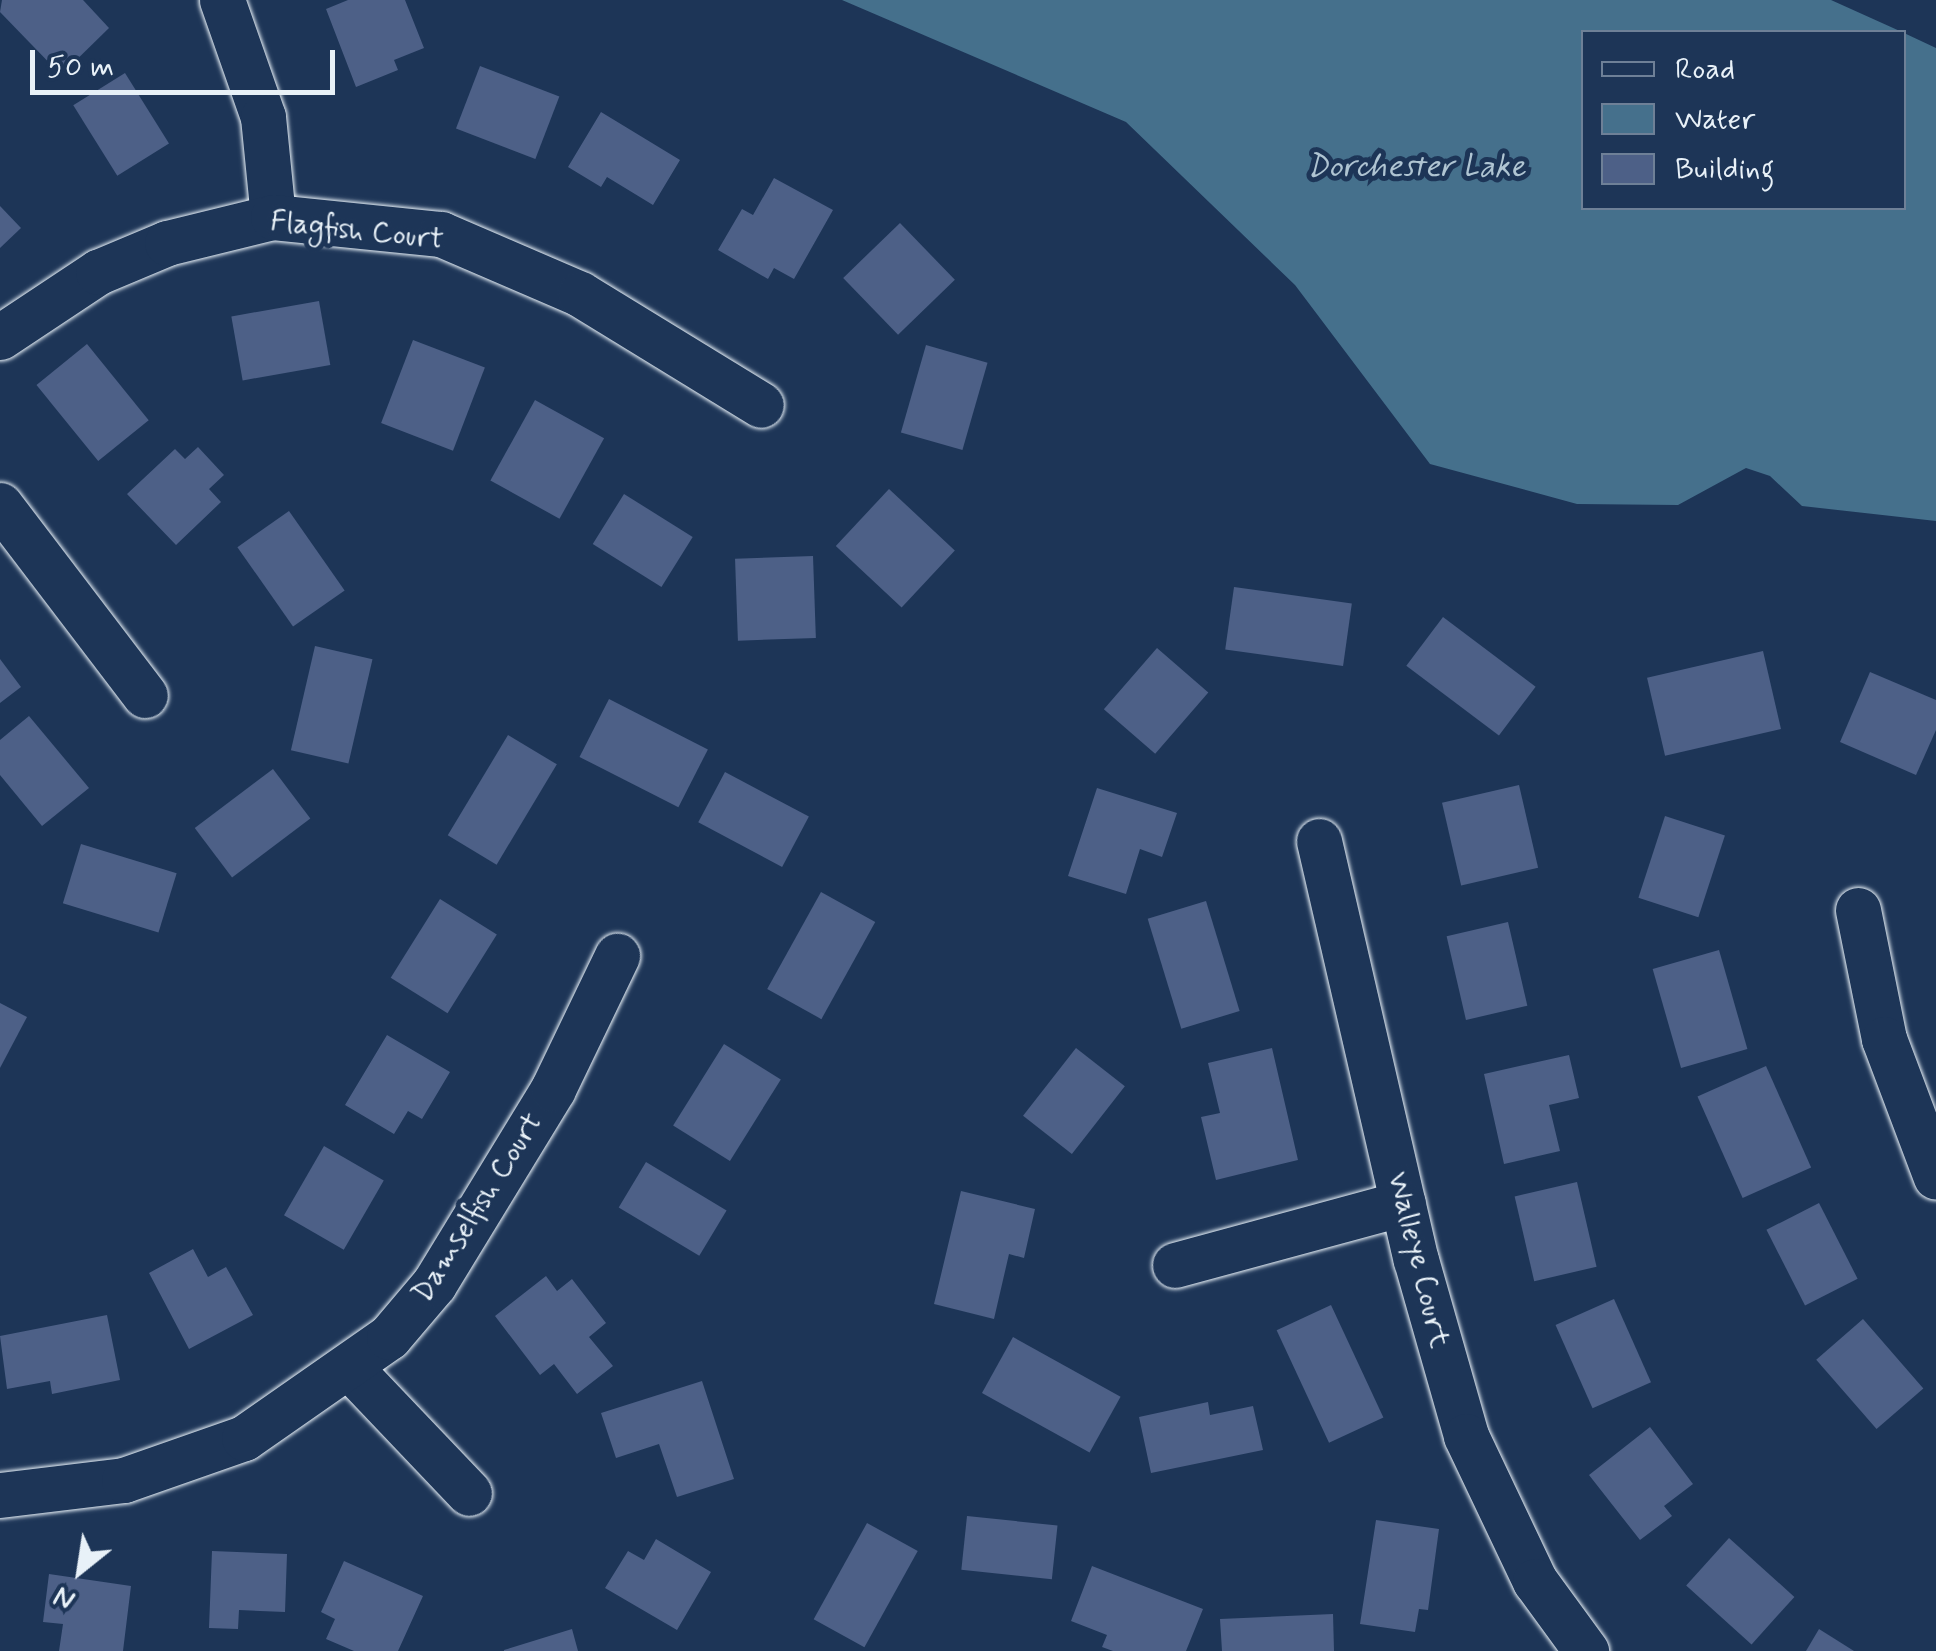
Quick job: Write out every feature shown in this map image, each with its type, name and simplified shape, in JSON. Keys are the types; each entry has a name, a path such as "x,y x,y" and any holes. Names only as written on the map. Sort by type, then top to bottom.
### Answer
{"street":[{"path":"222,0 263,117 273,217"},
{"name":"Flagfish Court","path":"0,337 98,272 167,243 273,217 441,234 580,294 760,405"},
{"path":"0,505 145,695"},
{"name":"Walleye Court","path":"1319,842 1402,1203 1466,1436 1561,1643"},
{"path":"1858,910 1884,1039 1936,1177"},
{"name":"Damselfish Court","path":"0,1495 79,1490 199,1456 266,1426 351,1369 434,1284 553,1090 617,956"},
{"path":"1175,1264 1402,1203"},
{"path":"351,1369 469,1493"}],"water":[{"name":"Dorchester Lake","path":"842,0 1831,0 1898,30 1581,30 1581,210 1906,210 1906,34 1936,48 1936,521 1802,506 1770,476 1746,468 1678,505 1577,504 1430,464 1295,285 1126,122"}],"building":[{"path":"2,0 83,0 109,28 61,75 0,12"},
{"path":"348,0 405,0 424,48 394,60 398,70 356,87 326,9"},
{"path":"480,66 559,96 535,159 456,129"},
{"path":"125,73 169,143 117,176 73,105"},
{"path":"601,112 680,160 653,205 607,177 601,187 568,167"},
{"path":"774,178 833,210 794,279 774,268 768,279 718,250 742,209 753,215"},
{"path":"0,206 21,228 0,248"},
{"path":"900,223 955,280 898,335 843,278"},
{"path":"319,301 330,365 243,380 231,316"},
{"path":"413,340 485,368 453,451 381,423"},
{"path":"87,344 149,420 98,461 36,385"},
{"path":"926,345 988,363 962,450 901,432"},
{"path":"535,400 604,438 559,519 490,480"},
{"path":"198,447 224,475 209,489 221,502 176,545 127,494 175,449 185,459"},
{"path":"889,489 955,550 902,607 836,546"},
{"path":"624,494 693,537 661,587 593,544"},
{"path":"289,511 345,590 293,627 237,547"},
{"path":"813,556 816,638 738,641 735,559"},
{"path":"1234,587 1352,604 1343,666 1225,649"},
{"path":"1443,617 1536,687 1499,736 1406,666"},
{"path":"315,646 372,659 348,764 291,750"},
{"path":"1157,648 1208,693 1155,754 1104,709"},
{"path":"1763,651 1781,729 1665,756 1647,678"},
{"path":"0,659 21,687 0,703"},
{"path":"1870,672 1936,700 1936,730 1916,775 1840,742"},
{"path":"609,699 708,749 678,807 579,757"},
{"path":"29,716 89,788 42,826 0,775 0,740"},
{"path":"508,735 557,764 497,865 448,835"},
{"path":"273,769 310,819 232,877 195,828"},
{"path":"725,772 809,817 782,867 698,822"},
{"path":"1519,785 1538,868 1461,886 1442,803"},
{"path":"1097,788 1177,813 1162,857 1140,849 1126,894 1068,876"},
{"path":"1665,816 1725,835 1698,917 1638,898"},
{"path":"81,844 177,873 159,933 63,903"},
{"path":"821,892 875,922 821,1019 767,989"},
{"path":"440,899 497,935 448,1013 391,978"},
{"path":"1206,901 1240,1011 1181,1029 1148,919"},
{"path":"1508,922 1527,1006 1466,1020 1447,936"},
{"path":"1719,950 1747,1049 1681,1068 1653,969"},
{"path":"0,1003 27,1017 0,1068"},
{"path":"387,1035 450,1072 422,1119 408,1111 394,1134 345,1105"},
{"path":"724,1044 781,1080 730,1161 673,1125"},
{"path":"1076,1048 1125,1086 1072,1154 1023,1116"},
{"path":"1272,1048 1298,1160 1216,1180 1201,1117 1220,1113 1208,1063"},
{"path":"1569,1055 1579,1098 1549,1105 1560,1151 1504,1164 1484,1074"},
{"path":"1766,1066 1811,1167 1743,1198 1697,1097"},
{"path":"324,1146 384,1180 344,1250 284,1215"},
{"path":"646,1162 727,1210 699,1256 619,1207"},
{"path":"1577,1182 1597,1267 1534,1281 1515,1196"},
{"path":"961,1191 1035,1209 1024,1258 1009,1254 994,1319 934,1304"},
{"path":"1819,1203 1858,1279 1805,1306 1766,1230"},
{"path":"193,1249 208,1277 226,1267 253,1315 189,1349 149,1273"},
{"path":"546,1276 557,1291 572,1279 606,1323 589,1337 613,1366 577,1394 554,1364 540,1375 495,1316"},
{"path":"1614,1299 1651,1382 1593,1408 1556,1325"},
{"path":"1331,1305 1383,1417 1329,1443 1277,1330"},
{"path":"107,1315 120,1380 52,1394 50,1381 7,1389 0,1336"},
{"path":"1863,1319 1923,1388 1877,1429 1816,1360"},
{"path":"1013,1337 1121,1397 1090,1453 982,1393"},
{"path":"702,1381 734,1479 677,1497 659,1444 616,1458 601,1413"},
{"path":"1208,1402 1210,1415 1253,1406 1263,1450 1151,1473 1139,1417"},
{"path":"1650,1427 1693,1484 1664,1506 1672,1516 1640,1540 1589,1475"},
{"path":"967,1516 1058,1526 1052,1579 961,1570"},
{"path":"1376,1520 1439,1529 1428,1610 1419,1609 1415,1632 1360,1624"},
{"path":"867,1523 918,1551 864,1647 814,1619"},
{"path":"1729,1538 1794,1597 1752,1644 1686,1586"},
{"path":"656,1539 711,1572 677,1630 605,1588 628,1551 644,1560"},
{"path":"212,1551 287,1554 285,1612 239,1610 238,1629 209,1628"},
{"path":"344,1561 423,1596 398,1651 354,1651 326,1639 335,1619 321,1612"},
{"path":"1092,1566 1203,1609 1186,1651 1113,1651 1102,1647 1107,1635 1071,1621"},
{"path":"49,1574 131,1586 123,1651 59,1651 63,1624 43,1622"},
{"path":"1333,1614 1334,1651 1222,1651 1220,1619"},
{"path":"572,1629 578,1651 504,1651 504,1650"},
{"path":"1819,1629 1854,1651 1806,1651"}]}
